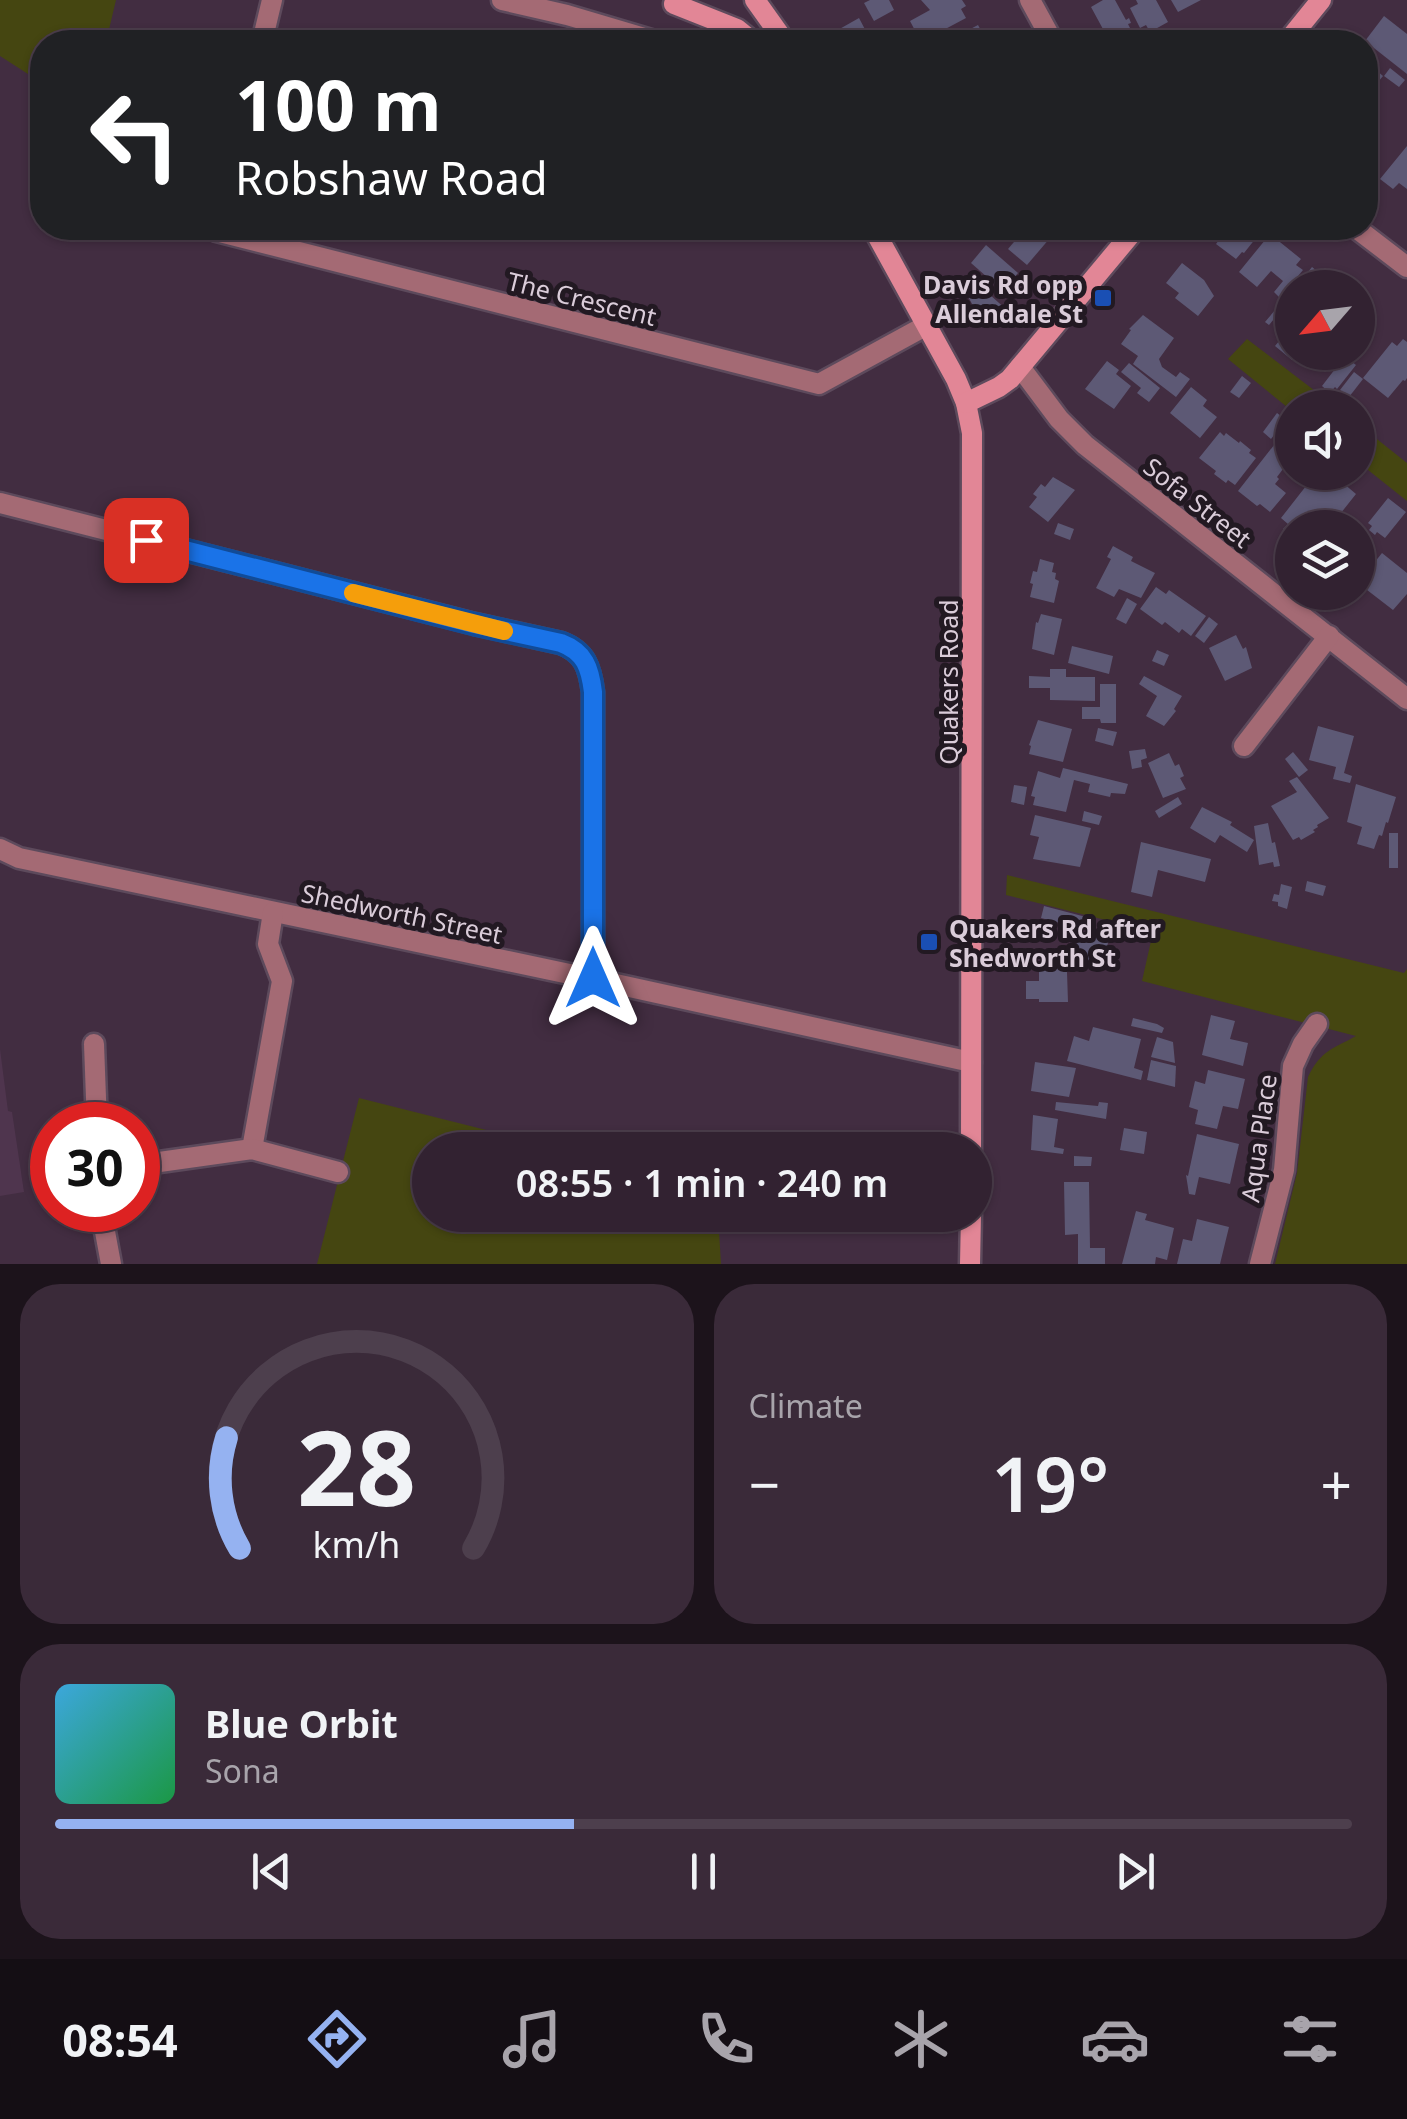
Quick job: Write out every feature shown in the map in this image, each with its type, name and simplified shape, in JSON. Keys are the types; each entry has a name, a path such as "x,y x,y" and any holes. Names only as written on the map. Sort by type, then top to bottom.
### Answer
{"main road":[{"path":"670,2 698,0"},
{"path":"756,0 777,30"},
{"path":"1297,30 1321,0"},
{"path":"670,2 735,30"},
{"name":"Quakers Road","path":"881,240 956,378 966,403 974,453 971,1132"},
{"path":"966,403 999,388 1126,240"},
{"path":"970,1264 971,1232"}],"street":[{"path":"265,30 272,0"},
{"path":"502,0 618,30"},
{"path":"1030,0 1046,30"},
{"name":"The Crescent","path":"251,240 819,384 927,325"},
{"path":"1372,240 1407,267"},
{"name":"Sofa Street","path":"1020,366 1059,419 1085,446 1407,699"},
{"path":"0,503 574,648 586,659 593,692 593,978"},
{"path":"1244,746 1330,636"},
{"name":"Shedworth Street","path":"0,849 18,858 972,1062"},
{"path":"252,1148 282,982 268,944 273,912"},
{"name":"Aqua Place","path":"1260,1264 1284,1170 1293,1066 1317,1024"},
{"path":"94,1044 96,1102"},
{"path":"160,1162 252,1148 338,1172"},
{"path":"105,1232 112,1264"}],"shaded area":[{"path":"0,0 116,0 109,30 30,30 30,75 0,56"},
{"path":"1247,339 1275,360 1275,370 1288,370 1314,390 1275,390 1275,397 1228,359"},
{"path":"1375,438 1407,463 1407,501 1375,476"},
{"path":"1007,875 1404,973 1407,969 1407,1264 1275,1264 1297,1173 1308,1077 1323,1056 1356,1036 1142,981 1153,932 1006,895"},
{"path":"0,1049 24,1192 0,1196"},
{"path":"359,1098 494,1132 412,1132 412,1232 719,1232 721,1264 317,1264"}],"building":[{"path":"889,0 894,10 874,21 864,3"},
{"path":"921,0 962,0 966,18 944,30 915,30 910,21 930,10"},
{"path":"1103,0 1115,0 1126,20 1129,18 1131,30 1103,30 1091,7"},
{"path":"1136,0 1156,0 1168,22 1154,30 1146,25 1140,28 1130,8 1138,4"},
{"path":"1171,0 1201,0 1178,12"},
{"path":"1384,16 1407,34 1407,74 1378,51 1378,30 1373,30"},
{"path":"859,18 865,30 838,30"},
{"path":"1390,68 1405,80 1399,87 1384,76"},
{"path":"1407,146 1407,189 1399,183 1393,189 1380,179"},
{"path":"1016,240 1048,240 1027,265 1008,249"},
{"path":"1219,240 1254,240 1236,259 1216,244"},
{"path":"1265,240 1277,240 1301,259 1296,265 1303,270 1275,270 1275,274 1271,271 1257,287 1239,272"},
{"path":"986,245 1018,273 1003,291 971,263"},
{"path":"1182,263 1204,280 1214,296 1198,316 1175,298 1179,293 1166,283"},
{"path":"970,277 1008,311 995,325 988,319 983,324 965,291 968,290 963,285"},
{"path":"1275,310 1275,320 1269,325 1265,322"},
{"path":"1143,315 1174,338 1159,359 1162,367 1176,377 1180,372 1190,379 1176,397 1133,364 1138,356 1121,344"},
{"path":"1403,339 1407,342 1407,378 1388,398 1363,378 1369,370 1375,370 1375,363 1392,342 1397,346"},
{"path":"1107,361 1131,386 1114,409 1085,389"},
{"path":"1129,363 1160,388 1149,402 1137,393 1141,388 1121,372"},
{"path":"1334,370 1352,370 1337,389 1327,390 1322,386"},
{"path":"1354,372 1363,379 1354,390 1340,390"},
{"path":"1242,376 1251,383 1239,398 1230,392"},
{"path":"1191,387 1207,400 1203,406 1217,417 1200,438 1170,413"},
{"path":"1275,416 1275,434 1271,439 1263,432"},
{"path":"1220,432 1240,441 1256,458 1235,485 1214,474 1216,471 1199,458"},
{"path":"1275,444 1275,490 1286,493 1270,512 1238,491"},
{"path":"1053,477 1075,490 1048,522 1029,507 1041,484 1045,487"},
{"path":"1303,490 1351,490 1356,494 1343,510 1287,510"},
{"path":"1388,498 1406,512 1385,538 1377,532 1375,535 1375,514"},
{"path":"1058,523 1074,529 1070,540 1054,534"},
{"path":"1113,546 1155,573 1141,598 1119,589 1114,597 1096,588 1111,559 1107,557"},
{"path":"1382,553 1407,573 1407,594 1393,610 1375,596 1375,562"},
{"path":"1040,559 1054,563 1052,572 1059,581 1054,603 1030,597 1033,571 1037,572"},
{"path":"1156,587 1166,594 1169,590 1206,616 1191,636 1182,629 1179,633 1165,622 1162,625 1140,609"},
{"path":"1127,598 1137,604 1126,624 1116,619"},
{"path":"1041,614 1062,619 1054,655 1032,649"},
{"path":"1209,617 1218,624 1204,643 1195,636"},
{"path":"1236,635 1243,649 1246,647 1252,668 1225,681 1209,648"},
{"path":"1072,646 1113,656 1109,674 1068,663"},
{"path":"1157,650 1169,655 1164,666 1152,661"},
{"path":"1050,669 1066,669 1066,677 1095,677 1095,701 1050,700 1050,688 1029,688 1029,676 1050,677"},
{"path":"1144,676 1182,696 1164,726 1146,716 1157,696 1139,684"},
{"path":"1100,684 1116,684 1116,723 1082,719 1082,707 1100,707"},
{"path":"1038,720 1072,729 1063,762 1029,754"},
{"path":"1318,726 1354,736 1344,773 1352,776 1350,783 1333,779 1336,767 1309,760"},
{"path":"1098,728 1117,732 1113,746 1095,741"},
{"path":"1145,749 1147,758 1141,760 1142,767 1132,769 1129,751"},
{"path":"1293,752 1308,770 1299,777 1285,759"},
{"path":"1169,753 1175,766 1179,764 1186,789 1163,798 1148,763"},
{"path":"1063,768 1128,784 1125,794 1111,793 1110,797 1088,792 1090,784 1074,780 1066,812 1033,805 1035,797 1031,796 1038,771 1060,778"},
{"path":"1297,777 1329,818 1317,825 1315,832 1293,840 1271,806 1297,792 1289,781"},
{"path":"1356,784 1396,797 1374,849 1357,844 1362,827 1347,822"},
{"path":"1014,785 1027,787 1024,805 1011,802"},
{"path":"1178,797 1182,804 1159,818 1155,811"},
{"path":"1202,807 1232,822 1230,825 1254,840 1247,852 1220,835 1215,843 1190,828"},
{"path":"1084,811 1102,816 1099,825 1082,821"},
{"path":"1035,815 1091,828 1080,867 1033,859 1039,837 1030,835"},
{"path":"1268,823 1280,866 1274,867 1273,862 1259,865 1254,826"},
{"path":"1389,833 1398,833 1398,868 1389,868"},
{"path":"1141,842 1211,859 1205,882 1158,870 1152,897 1131,892"},
{"path":"1307,881 1326,886 1323,896 1305,891"},
{"path":"1281,884 1292,887 1287,909 1272,901 1274,894 1279,895"},
{"path":"1044,906 1086,917 1082,933 1041,918"},
{"path":"1085,932 1109,939 1102,966 1073,958 1078,938 1083,939"},
{"path":"1039,964 1063,964 1068,1002 1026,999 1026,981 1039,981"},
{"path":"1211,1015 1235,1021 1230,1039 1248,1043 1243,1066 1202,1055"},
{"path":"1133,1018 1157,1024 1164,1028 1162,1033 1131,1026"},
{"path":"1093,1027 1141,1039 1134,1068 1143,1071 1141,1080 1067,1061 1074,1036 1089,1041"},
{"path":"1157,1037 1173,1042 1175,1063 1151,1057"},
{"path":"1151,1060 1176,1066 1175,1087 1147,1080"},
{"path":"1035,1062 1076,1068 1069,1097 1031,1091"},
{"path":"1208,1070 1245,1079 1238,1109 1223,1106 1217,1129 1195,1124 1198,1110 1189,1107 1195,1081 1205,1084"},
{"path":"1056,1102 1098,1106 1099,1102 1108,1103 1106,1119 1055,1110"},
{"path":"1033,1115 1058,1119 1054,1147 1064,1149 1063,1154 1031,1150"},
{"path":"1124,1128 1147,1132 1144,1154 1120,1150"},
{"path":"1197,1134 1239,1144 1230,1184 1199,1177 1195,1195 1189,1194 1186,1175"},
{"path":"1074,1156 1092,1157 1091,1166 1074,1166"},
{"path":"1064,1182 1089,1182 1090,1248 1105,1248 1105,1264 1078,1264 1078,1234 1065,1235"},
{"path":"1136,1211 1147,1214 1145,1220 1174,1228 1167,1260 1156,1257 1155,1264 1122,1264"},
{"path":"1197,1219 1229,1227 1220,1264 1177,1264 1183,1239 1192,1241"}],"slow traffic":[{"path":"353,593 504,631"}],"place":[{"name":"Davis Rd opp Allendale St","path":"1103,298"},
{"name":"Quakers Rd after Shedworth St","path":"929,942"}],"route":[{"path":"146,540 561,643 586,659 593,692 593,978"}]}
